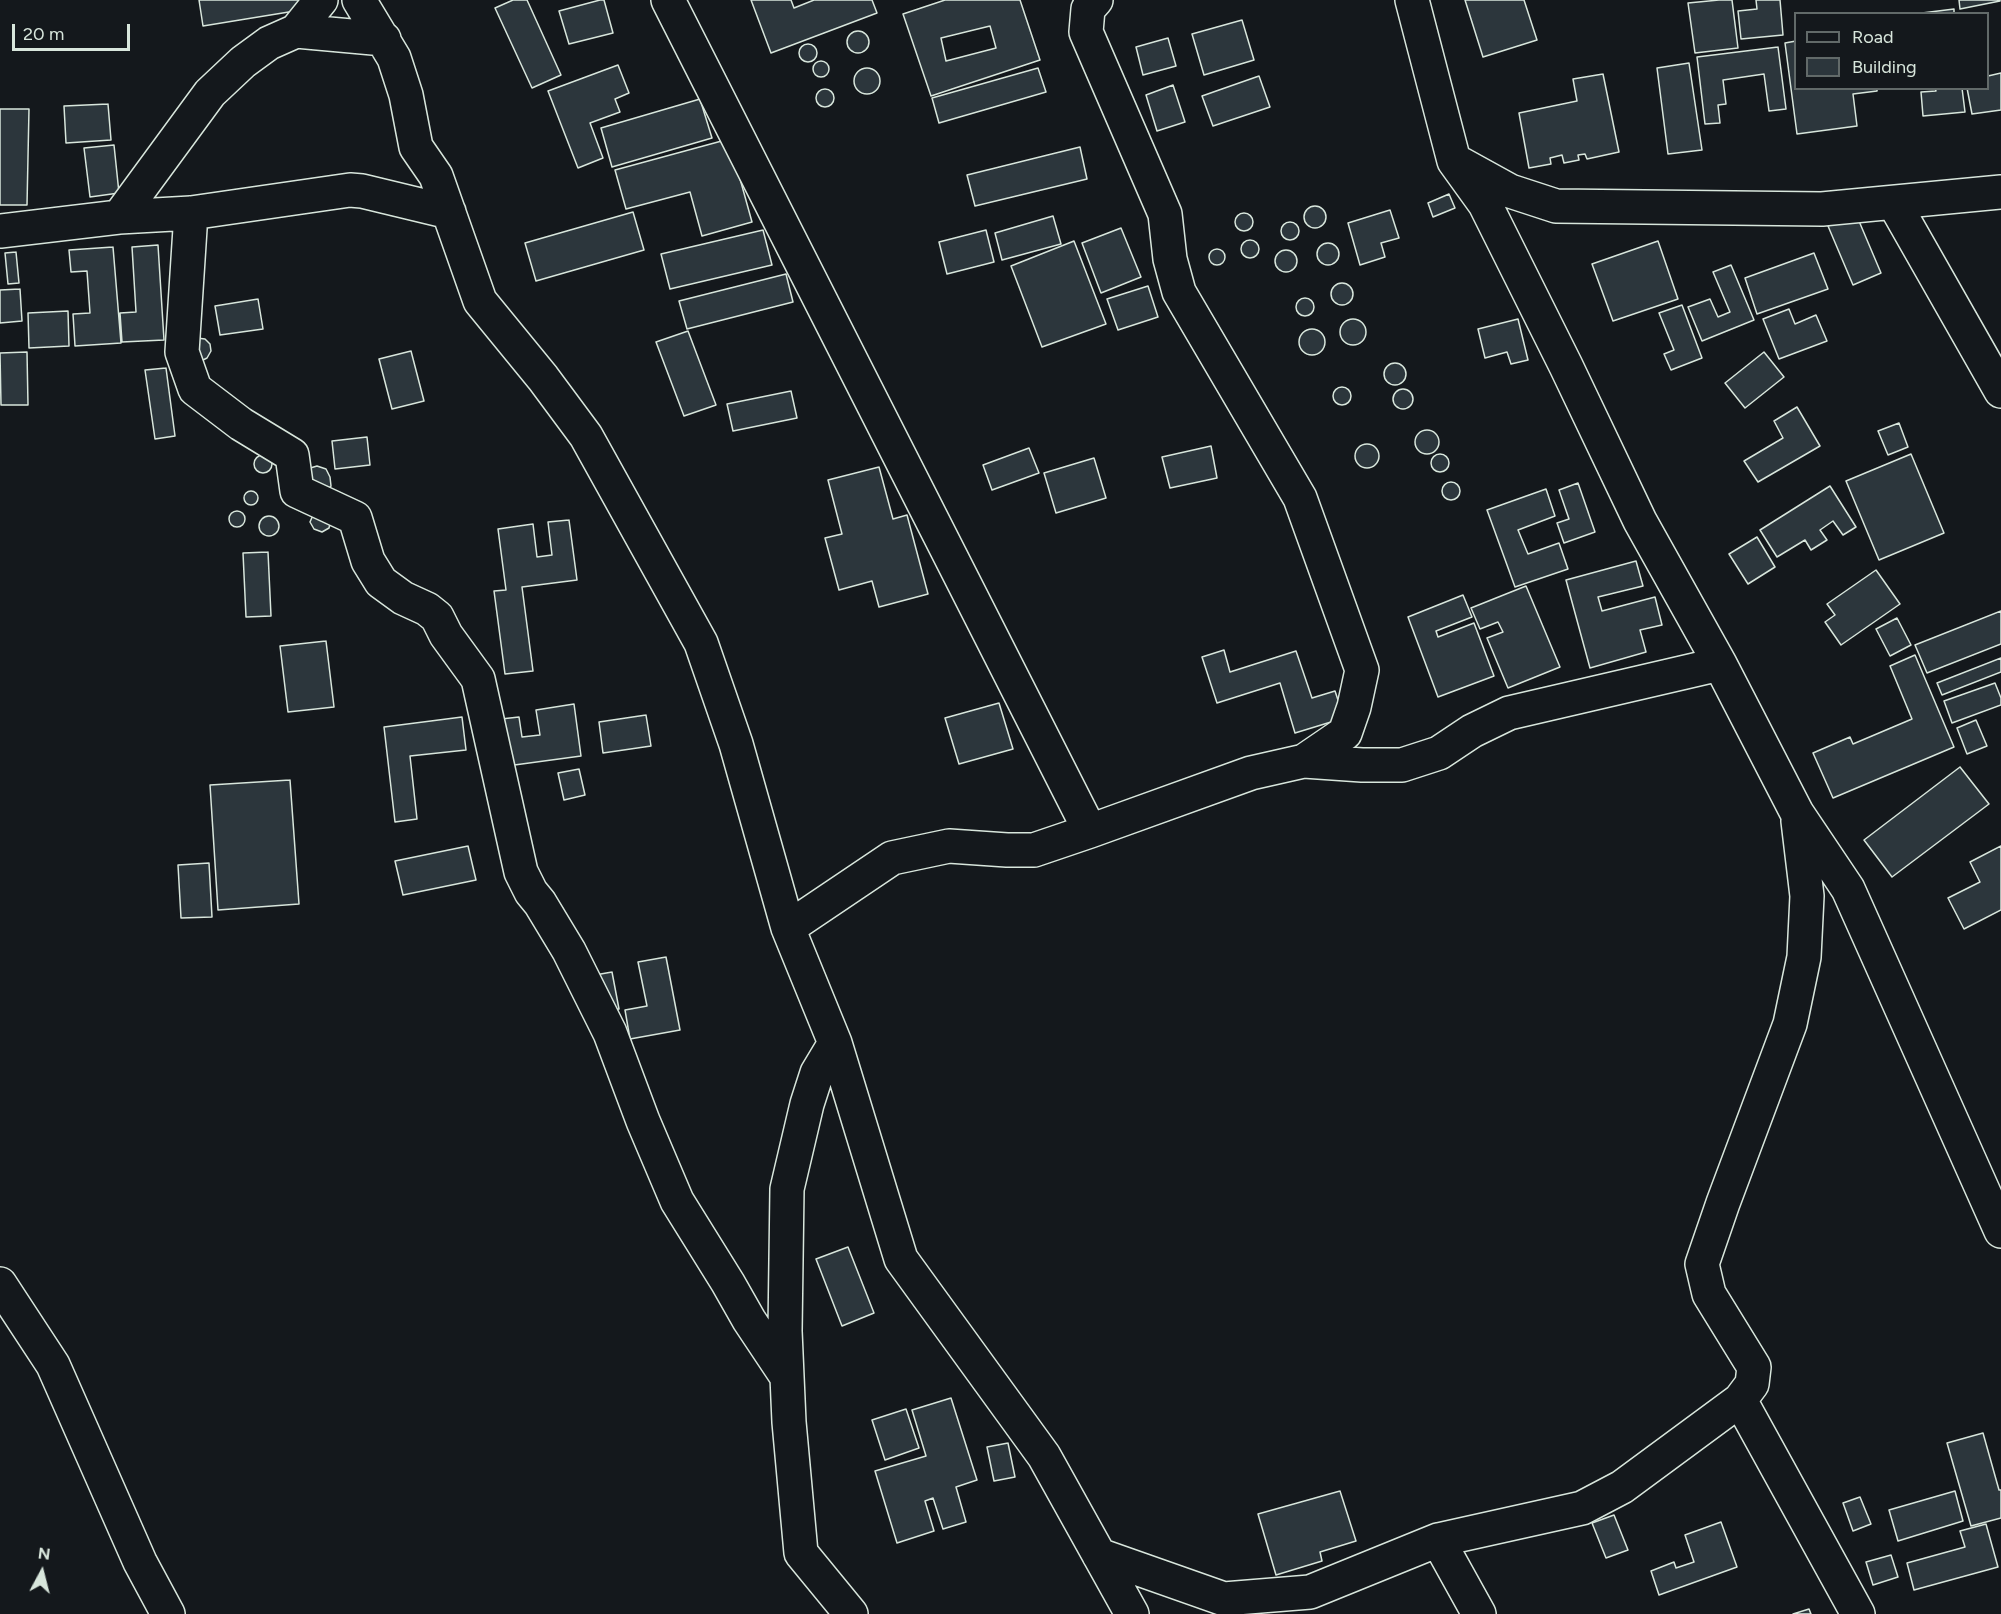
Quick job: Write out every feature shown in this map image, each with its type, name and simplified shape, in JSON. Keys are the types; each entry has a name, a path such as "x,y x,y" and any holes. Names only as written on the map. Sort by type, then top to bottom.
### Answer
{"street":[{"path":"119,217 210,93 251,55 269,43 296,31 321,0"},
{"path":"359,0 394,58 406,95 416,147 436,176 480,301 543,378 586,436 701,643 736,744 788,928 835,1042 901,1258 1044,1456 1132,1614"},
{"path":"668,0 1090,831"},
{"path":"1096,0 1088,9 1086,32 1165,214 1170,259 1179,292 1300,498 1362,670 1354,707 1345,733 1304,761"},
{"path":"1412,0 1455,160 1485,204 1640,521 1720,664 1797,813 1848,889 2001,1231"},
{"path":"296,31 384,39"},
{"path":"1455,160 1510,191 1556,206 1822,209 2001,192"},
{"path":"0,231 119,217 191,213 350,190 449,212"},
{"path":"1894,202 2001,391"},
{"path":"191,213 182,352 195,389 241,424 292,455 297,491 356,518 368,561 381,582 403,598 427,609 437,617 446,635 478,679 521,872 531,892 569,951 610,1033 643,1121 677,1201 749,1320 787,1377"},
{"path":"788,928 892,858 949,846 1034,850 1251,773 1304,761 1402,765 1439,753 1472,731 1509,713 1720,664"},
{"path":"1099,1555 1224,1599 1310,1592 1438,1540 1582,1508 1622,1487 1740,1400 1752,1384 1754,1367 1709,1294 1702,1264 1790,1024 1800,979 1804,957 1808,896 1797,813"},
{"path":"835,1042 817,1073 807,1104 787,1189 785,1331 789,1422 801,1553 851,1614"},
{"path":"0,1284 53,1365 140,1562 168,1614"},
{"path":"1740,1400 1858,1614"},
{"path":"1438,1540 1479,1614"}],"building":[{"path":"199,0 300,0 301,10 203,26"},
{"path":"513,0 527,0 561,75 532,88 495,8"},
{"path":"604,0 613,33 569,44 559,11"},
{"path":"751,0 791,0 794,8 814,0 872,0 877,13 771,53"},
{"path":"945,0 1020,0 1040,60 931,96 903,14","holes":["990,26 996,48 946,61 941,38"]},
{"path":"1465,0 1524,0 1537,40 1483,57"},
{"path":"1732,0 1738,48 1695,53 1688,3"},
{"path":"1756,0 1780,0 1783,35 1741,39 1738,11 1757,9"},
{"path":"1959,0 2000,0 2000,1 1960,9"},
{"path":"1954,9 1954,12 1930,12"},
{"path":"1242,20 1254,60 1204,75 1192,34"},
{"path":"858,31 866,34 869,42 866,50 858,53 850,50 847,42 850,34"},
{"path":"1168,38 1176,66 1143,75 1136,47"},
{"path":"1794,41 1794,90 1877,90 1853,94 1857,126 1797,134 1785,43"},
{"path":"808,44 814,47 817,53 814,59 808,62 802,59 799,53 802,47"},
{"path":"1778,47 1786,109 1769,111 1764,74 1723,80 1726,104 1718,105 1720,123 1705,124 1697,57"},
{"path":"821,61 827,63 829,69 827,75 821,77 815,75 813,69 815,63"},
{"path":"1689,63 1702,150 1668,154 1657,68"},
{"path":"618,65 629,93 615,99 620,112 590,123 603,158 578,168 548,91"},
{"path":"867,68 876,72 880,81 876,90 867,94 858,90 854,81 858,72"},
{"path":"1038,68 1046,92 939,123 932,98"},
{"path":"2001,73 2001,110 1972,114 1967,90 1989,90 1989,76"},
{"path":"1603,74 1619,152 1587,159 1585,154 1578,155 1579,160 1564,163 1562,155 1550,158 1551,164 1529,168 1519,113 1577,101 1573,79"},
{"path":"1259,76 1270,107 1213,126 1202,96"},
{"path":"1173,85 1185,122 1157,131 1146,95"},
{"path":"825,89 833,94 834,98 829,106 825,107 817,102 816,98 821,90"},
{"path":"1962,90 1965,112 1923,116 1921,92"},
{"path":"700,99 712,138 612,167 601,128"},
{"path":"108,104 111,140 66,143 64,106"},
{"path":"0,109 29,109 27,205 0,205"},
{"path":"729,139 752,222 702,236 690,192 626,209 615,170"},
{"path":"114,145 119,193 90,197 84,148"},
{"path":"1080,147 1087,179 975,206 967,175"},
{"path":"1449,194 1455,208 1433,217 1428,203"},
{"path":"1315,206 1323,209 1326,217 1323,225 1315,228 1307,225 1304,217 1307,209"},
{"path":"1390,210 1399,238 1381,243 1385,257 1360,265 1348,223"},
{"path":"633,212 644,250 536,281 525,243"},
{"path":"1240,213 1248,213 1253,218 1251,229 1240,231 1235,226 1235,218"},
{"path":"1856,214 1881,273 1853,285 1828,226"},
{"path":"1053,216 1061,244 1002,260 995,233"},
{"path":"1286,222 1294,222 1299,227 1297,238 1286,240 1281,235 1281,227"},
{"path":"1121,228 1141,277 1101,293 1082,243"},
{"path":"763,230 772,265 670,289 661,254"},
{"path":"986,230 994,262 947,274 939,242"},
{"path":"1246,240 1254,240 1259,245 1257,256 1246,258 1241,253 1241,245"},
{"path":"1074,241 1106,324 1042,347 1011,266"},
{"path":"1658,241 1678,299 1613,321 1592,264"},
{"path":"1328,243 1336,246 1339,254 1336,262 1328,265 1320,262 1317,254 1320,246"},
{"path":"158,245 164,340 122,342 120,313 136,312 132,247"},
{"path":"113,247 121,343 75,346 73,314 90,313 87,271 71,272 69,250"},
{"path":"1217,249 1223,251 1225,257 1223,263 1217,265 1211,263 1209,257 1211,251"},
{"path":"1286,250 1296,257 1297,261 1290,271 1286,272 1276,265 1275,261 1282,251"},
{"path":"16,252 19,283 8,284 5,253"},
{"path":"1814,253 1828,289 1757,314 1745,278"},
{"path":"1731,265 1754,320 1702,341 1688,307 1710,299 1718,317 1730,312 1713,272"},
{"path":"786,274 793,302 687,329 679,301"},
{"path":"1342,283 1350,286 1353,294 1350,302 1342,305 1334,302 1331,294 1334,286"},
{"path":"1148,286 1158,317 1118,330 1107,299"},
{"path":"20,289 22,321 0,323 0,290"},
{"path":"1305,298 1311,301 1314,307 1311,313 1305,316 1299,313 1296,307 1299,301"},
{"path":"258,299 263,329 220,335 215,306"},
{"path":"1682,305 1702,358 1671,370 1664,354 1674,350 1659,313"},
{"path":"1789,309 1795,324 1816,315 1827,341 1779,359 1763,319"},
{"path":"68,311 69,346 29,348 28,313"},
{"path":"1353,319 1362,323 1366,332 1362,341 1353,345 1344,341 1340,332 1344,323"},
{"path":"1518,319 1528,360 1511,364 1507,352 1485,358 1478,329"},
{"path":"1312,329 1321,333 1325,342 1321,351 1312,355 1303,351 1299,342 1303,333"},
{"path":"688,331 716,405 684,416 656,342"},
{"path":"197,338 205,339 210,344 211,351 207,358 201,361 191,341"},
{"path":"411,351 424,401 392,409 379,359"},
{"path":"27,352 28,405 1,405 0,353"},
{"path":"1764,352 1784,377 1745,408 1725,383"},
{"path":"1395,363 1403,366 1406,374 1403,382 1395,385 1387,382 1384,374 1387,366"},
{"path":"166,368 175,436 155,439 145,370"},
{"path":"1342,387 1348,390 1351,396 1348,402 1342,405 1336,402 1333,396 1336,390"},
{"path":"1399,389 1407,389 1413,395 1413,403 1407,409 1399,409 1393,403 1393,395"},
{"path":"791,391 797,418 733,431 727,404"},
{"path":"1797,407 1820,446 1758,482 1744,461 1783,438 1774,421"},
{"path":"1899,423 1908,447 1888,455 1878,431"},
{"path":"1427,430 1436,433 1439,442 1436,451 1427,454 1418,451 1415,442 1418,433"},
{"path":"367,437 370,465 335,469 332,441"},
{"path":"1367,444 1376,447 1379,456 1376,465 1367,468 1358,465 1355,456 1358,447"},
{"path":"1211,446 1217,478 1170,488 1162,457"},
{"path":"1029,448 1039,473 992,490 983,465"},
{"path":"1436,454 1444,454 1449,459 1447,470 1436,472 1431,467 1431,459"},
{"path":"1911,454 1944,533 1879,560 1846,481"},
{"path":"259,455 267,455 272,460 270,471 259,473 254,468 254,460"},
{"path":"1094,458 1106,498 1056,513 1044,473"},
{"path":"317,466 326,469 331,486 325,494 316,496 307,469"},
{"path":"879,467 893,519 907,515 928,594 879,607 872,581 839,590 825,538 842,534 828,480"},
{"path":"1447,482 1455,482 1460,487 1458,498 1447,500 1442,495 1442,487"},
{"path":"1578,483 1595,532 1564,543 1557,523 1569,519 1559,490"},
{"path":"1830,486 1856,527 1843,535 1833,521 1820,530 1827,540 1811,550 1805,540 1777,557 1760,530"},
{"path":"1546,489 1555,516 1518,530 1528,554 1559,543 1568,569 1515,587 1487,510"},
{"path":"248,491 254,491 258,498 254,505 248,505 244,501 244,495"},
{"path":"234,511 240,511 245,519 243,525 234,527 229,522 229,516"},
{"path":"313,515 331,520 329,528 322,532 314,529 310,522"},
{"path":"265,516 273,516 279,522 279,530 273,536 265,536 259,530 259,522"},
{"path":"569,520 577,580 522,587 533,671 505,674 494,591 506,590 498,529 533,524 537,557 552,555 548,522"},
{"path":"1757,537 1775,567 1748,584 1729,554"},
{"path":"268,552 271,616 246,617 243,553"},
{"path":"1636,561 1643,586 1598,597 1602,611 1655,597 1662,625 1640,630 1646,652 1590,668 1566,580"},
{"path":"1876,570 1900,604 1841,645 1825,622 1835,615 1827,604"},
{"path":"1526,586 1560,667 1508,688 1487,638 1503,632 1498,622 1480,629 1471,608"},
{"path":"1463,595 1472,617 1436,631 1438,637 1474,623 1494,676 1438,697 1408,617"},
{"path":"2001,611 2001,644 1927,673 1915,645"},
{"path":"1897,618 1911,645 1890,656 1876,629"},
{"path":"326,641 334,707 288,712 280,646"},
{"path":"1224,650 1230,672 1296,651 1312,698 1335,691 1344,718 1295,733 1280,683 1217,703 1202,657"},
{"path":"1915,655 1954,747 1833,798 1813,753 1850,737 1853,744 1912,719 1890,666"},
{"path":"2001,658 2001,672 1942,695 1937,683"},
{"path":"1995,683 2001,698 2001,705 1952,723 1944,701"},
{"path":"999,703 1013,749 959,764 945,718"},
{"path":"574,704 581,756 507,766 501,719 519,717 522,737 540,735 536,710"},
{"path":"646,715 651,746 603,753 599,722"},
{"path":"462,717 466,750 410,756 417,819 395,822 384,727"},
{"path":"1976,720 1987,746 1967,754 1957,728"},
{"path":"1960,767 1989,804 1892,877 1864,840"},
{"path":"579,769 585,795 564,800 558,773"},
{"path":"290,780 299,904 218,910 210,785"},
{"path":"468,846 476,880 403,895 395,861"},
{"path":"2001,846 2001,910 1964,929 1948,898 1980,882 1970,862"},
{"path":"209,863 212,917 181,918 178,865"},
{"path":"666,957 680,1030 630,1039 625,1010 647,1006 638,962"},
{"path":"612,972 619,1009 602,1012 595,975"},
{"path":"848,1247 874,1313 842,1326 816,1259"},
{"path":"951,1398 977,1480 956,1487 966,1522 943,1529 933,1498 925,1501 934,1531 897,1543 875,1471 926,1456 912,1410"},
{"path":"906,1409 919,1448 885,1460 872,1420"},
{"path":"1983,1433 1999,1490 2001,1490 2001,1518 1971,1526 1947,1443"},
{"path":"1008,1443 1015,1477 994,1481 987,1447"},
{"path":"1340,1491 1356,1541 1320,1552 1322,1561 1276,1575 1258,1514"},
{"path":"1955,1491 1963,1521 1898,1541 1889,1510"},
{"path":"1860,1497 1871,1524 1853,1531 1843,1503"},
{"path":"1614,1515 1628,1550 1606,1558 1592,1523"},
{"path":"1721,1522 1737,1567 1659,1595 1651,1571 1674,1562 1676,1568 1694,1562 1685,1535"},
{"path":"1986,1524 1998,1567 1914,1590 1907,1563 1965,1547 1960,1531"},
{"path":"1891,1555 1898,1577 1873,1585 1866,1562"},
{"path":"1809,1609 1811,1614 1793,1614"}]}
